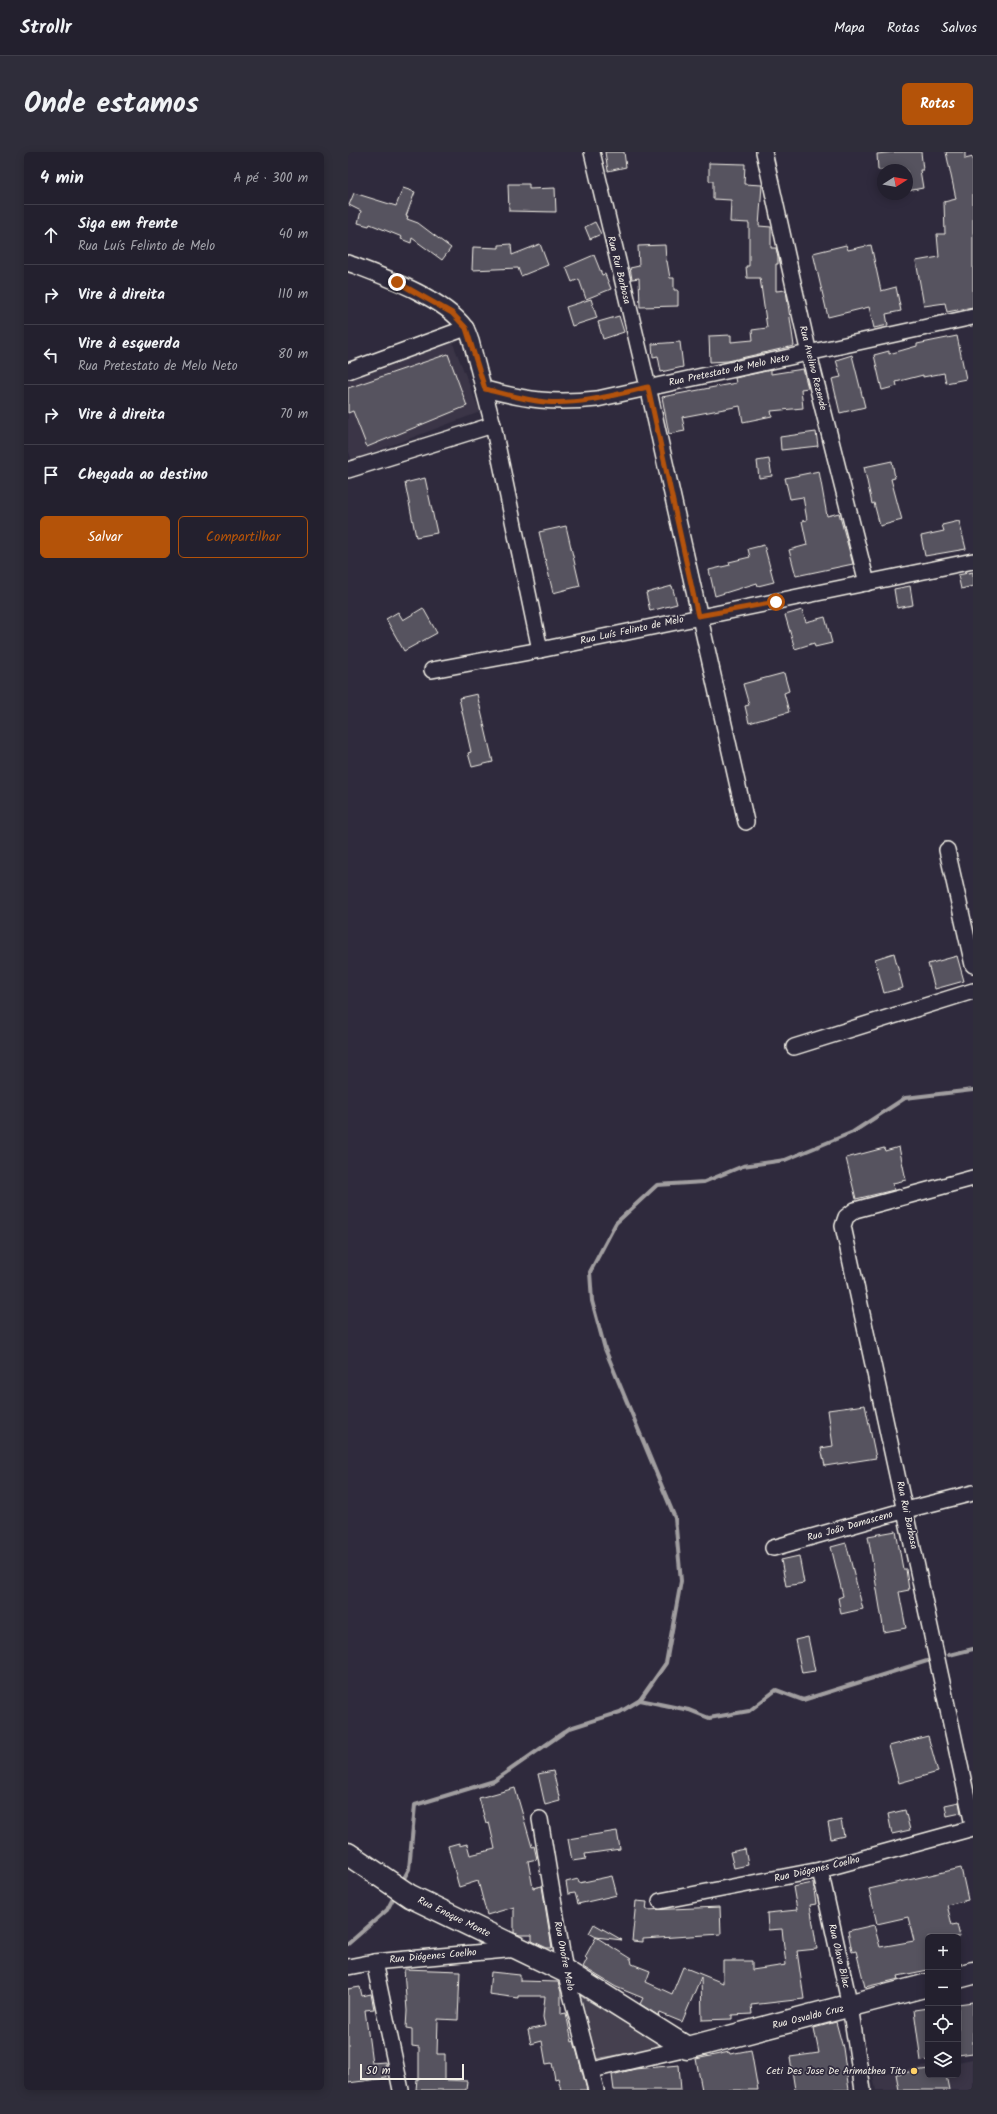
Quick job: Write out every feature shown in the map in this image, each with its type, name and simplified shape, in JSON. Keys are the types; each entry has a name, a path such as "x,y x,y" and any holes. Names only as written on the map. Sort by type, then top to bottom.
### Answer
{"main road":[{"name":"Rua Enoque Monte","path":"348,1854 410,1896 566,1972"},
{"path":"566,1972 688,2048"},
{"path":"961,1976 973,1973"},
{"name":"Rua Osvaldo Cruz","path":"688,2048 925,1986"}],"street":[{"name":"Rua Rui Barbosa","path":"592,152 648,387 698,616 746,822"},
{"name":"Rua Avelino Rezende","path":"764,152 809,354 867,583"},
{"path":"348,263 397,282 434,302 452,313 466,328 485,389 540,650"},
{"name":"Rua Pretestato de Melo Neto","path":"485,389 522,399 572,402 597,399 809,354 973,317"},
{"path":"348,371 466,328"},
{"path":"348,470 493,425"},
{"name":"Rua Luís Felinto de Melo","path":"432,670 540,650 698,616 973,561"},
{"path":"947,850 973,965"},
{"path":"794,1047 973,991"},
{"name":"Rua Rui Barbosa","path":"973,1178 854,1210 846,1217 843,1226 906,1510 973,1826"},
{"name":"Rua João Damasceno","path":"773,1548 906,1510 973,1493"},
{"name":"Rua Onofre Melo","path":"540,1819 566,1972 596,2090"},
{"name":"Rua Diógenes Coelho","path":"660,1901 820,1870 973,1826"},
{"name":"Rua Olavo Bilac","path":"820,1870 850,2006 863,2090"},
{"name":"Rua Diógenes Coelho","path":"348,1967 374,1962 519,1949"},
{"path":"374,1962 401,2090"},
{"name":"Rua Osvaldo Cruz","path":"592,2070 688,2048"}],"shaded area":[{"path":"452,341 480,412 352,460 348,449 348,381"},
{"path":"574,1992 665,2047 595,2059"},
{"name":"Ceti Des Jose De Arimathea Tito","path":"973,2059 973,2090 876,2090 873,2075 925,2066 925,2078 961,2078 961,2061"}],"building":[{"path":"605,152 624,152 626,167 608,171"},
{"path":"921,152 923,170 920,170 923,188 913,190 913,164 878,164 877,154"},
{"path":"946,152 965,152 965,159 973,157 973,307 947,312 945,303 924,306 916,261 939,257 937,234 945,234 944,202 956,199"},
{"path":"709,163 745,164 744,184 762,185 759,226 771,227 771,248 776,248 778,258 778,264 776,264 776,291 786,290 794,346 728,361 710,362 709,336 731,335 731,342 753,340 752,330 767,328 760,278 747,278 746,266 749,266 749,223 730,222 731,200 713,199 713,181 709,181"},
{"path":"508,184 529,184 529,189 555,188 556,212 509,211"},
{"path":"403,188 415,192 406,216 408,216 407,219 418,223 451,248 442,260 412,238 411,243 401,239 402,237 370,224 369,226 358,223 361,211 349,205 354,193 396,206"},
{"path":"595,222 601,234 590,239 585,227"},
{"path":"511,244 512,255 540,244 548,265 521,276 518,268 472,270 473,247 499,248 499,245"},
{"path":"665,245 666,261 670,278 674,278 674,290 678,290 678,306 640,307 639,278 632,279 630,268 639,266 638,246"},
{"path":"846,245 848,250 871,245 881,291 896,287 901,311 886,314 888,325 874,328 869,307 828,317 813,253"},
{"path":"594,255 602,275 605,274 611,289 586,299 579,279 572,282 566,267"},
{"path":"591,299 597,318 572,326 566,307"},
{"path":"619,316 624,332 603,339 598,322"},
{"path":"957,336 966,379 946,383 944,373 923,377 923,375 896,382 897,386 882,390 874,355 889,351 889,354 917,346 917,344"},
{"path":"680,342 683,367 661,372 658,356 653,357 652,344"},
{"path":"448,354 467,406 367,447 353,411 348,413 348,388"},
{"path":"852,355 865,407 840,413 832,379 841,377 836,360"},
{"path":"803,369 808,388 801,389 803,408 771,411 772,416 743,422 740,406 682,417 685,431 669,434 662,397 736,383 735,378 771,370 771,374"},
{"path":"816,432 818,446 781,450 780,437"},
{"path":"769,459 772,476 759,478 757,461"},
{"path":"892,461 895,478 891,479 902,520 880,526 874,503 872,504 864,467"},
{"path":"819,471 827,516 839,513 853,564 796,576 789,550 807,545 802,521 807,520 803,497 790,499 785,478"},
{"path":"425,478 437,533 416,537 405,483"},
{"path":"959,521 966,549 925,556 921,536 944,531 942,525"},
{"path":"566,526 580,586 553,593 539,532"},
{"path":"764,545 774,582 758,586 757,583 715,596 709,570 730,565 729,562 750,557 748,549"},
{"path":"973,572 973,586 961,589 958,575"},
{"path":"672,586 677,604 650,611 646,593"},
{"path":"910,586 913,605 897,608 894,589"},
{"path":"423,608 437,633 404,651 386,619 398,612 403,620"},
{"path":"802,610 806,622 825,617 832,643 815,647 814,643 795,649 785,615"},
{"path":"784,673 789,691 784,693 789,712 749,723 745,706 749,705 743,684"},
{"path":"477,694 493,762 472,767 468,753 471,752 459,698"},
{"path":"894,953 903,988 884,993 875,959"},
{"path":"957,956 964,981 935,989 928,964"},
{"path":"899,1147 906,1180 893,1183 894,1190 856,1199 846,1158 884,1148 885,1151"},
{"path":"865,1405 876,1458 825,1466 821,1448 833,1446 828,1410"},
{"path":"896,1531 903,1569 906,1569 909,1590 899,1592 906,1628 884,1632 868,1536"},
{"path":"846,1543 863,1609 841,1614 838,1598 843,1596 831,1547"},
{"path":"799,1556 804,1583 786,1586 781,1560"},
{"path":"808,1637 815,1671 802,1673 795,1640"},
{"path":"928,1736 938,1772 899,1783 889,1746"},
{"path":"553,1771 560,1801 545,1805 538,1774"},
{"path":"515,1788 532,1847 534,1846 537,1859 528,1861 533,1888 542,1886 552,1948 547,1948 532,1941 532,1935 520,1935 514,1933 514,1907 487,1915 478,1881 459,1887 448,1846 459,1843 459,1846 467,1844 470,1855 495,1849 489,1822 486,1823 479,1798"},
{"path":"959,1802 961,1813 947,1816 945,1805"},
{"path":"905,1810 910,1830 892,1834 888,1814"},
{"path":"841,1820 844,1836 831,1839 828,1823"},
{"path":"617,1831 620,1849 585,1854 586,1859 572,1861 568,1839"},
{"path":"745,1849 748,1865 734,1868 730,1852"},
{"path":"961,1868 968,1900 947,1905 952,1925 957,1924 959,1934 925,1934 925,1971 898,1976 899,1979 865,1987 856,1951 852,1952 848,1931 874,1925 880,1947 914,1941 908,1917 877,1924 869,1889"},
{"path":"612,1876 617,1895 578,1904 575,1893 568,1894 566,1882 578,1879 579,1883"},
{"path":"813,1883 816,1904 810,1905 817,1949 797,1951 804,1999 751,2005 752,2014 732,2015 732,2019 702,2020 701,1977 682,2022 660,2013 659,2016 640,2004 643,1998 616,1987 583,1967 587,1959 585,1957 596,1937 631,1959 632,1964 650,1971 646,1982 672,1994 683,1967 723,1983 723,1961 752,1961 752,1970 786,1965 782,1929 768,1930 767,1913 797,1910 793,1887"},
{"path":"636,1901 647,1902 646,1910 720,1907 721,1934 643,1939 643,1942 632,1941"},
{"path":"594,1924 622,1940 596,1937 589,1933"},
{"path":"404,1969 460,1971 458,2020 438,2019 437,2054 445,2054 445,2080 467,2081 466,2090 416,2090 417,2079 419,2079 419,2047 412,2046 412,2029 406,2028 407,2011"},
{"path":"491,1972 520,1975 520,1981 558,1982 561,1992 561,2014 566,2013 572,2042 574,2041 587,2090 561,2090 558,2078 555,2079 552,2063 546,2064 542,2041 531,2044 528,2030 545,2026 543,2017 545,1996 518,1996 518,1998 489,1994"},
{"path":"360,1987 362,1996 371,1994 374,2009 365,2010 372,2063 385,2062 387,2078 348,2083 348,1989"},
{"path":"973,2002 973,2053 961,2055 961,2006 961,2004"},
{"path":"925,2008 925,2060 921,2061 914,2010"},
{"path":"836,2022 843,2048 849,2090 795,2090 790,2057 819,2053 814,2028"},
{"path":"751,2050 758,2090 702,2090 696,2059 729,2052 730,2054"},
{"path":"679,2065 681,2090 614,2090 612,2075 635,2069"},
{"path":"925,2069 925,2078 947,2078 949,2090 899,2090 896,2074"}],"waterway":[{"path":"640,1700 666,1663 681,1581 675,1518 605,1349 592,1301 590,1272 616,1223 657,1185 704,1182 743,1166 785,1160 853,1132 905,1098 973,1090"},
{"path":"949,1655 973,1649"},
{"path":"402,1882 409,1869 415,1805 494,1781 570,1728 620,1712 640,1700 689,1710 709,1718 749,1711 776,1690 803,1700 927,1661"},
{"path":"348,1944 387,1910 396,1893"}],"place":[{"name":"Ceti Des Jose De Arimathea Tito","path":"914,2071"}],"route":[{"path":"397,282 452,313 466,328 485,389 522,399 546,402 572,402 597,399 648,387 698,616 776,602"}]}
